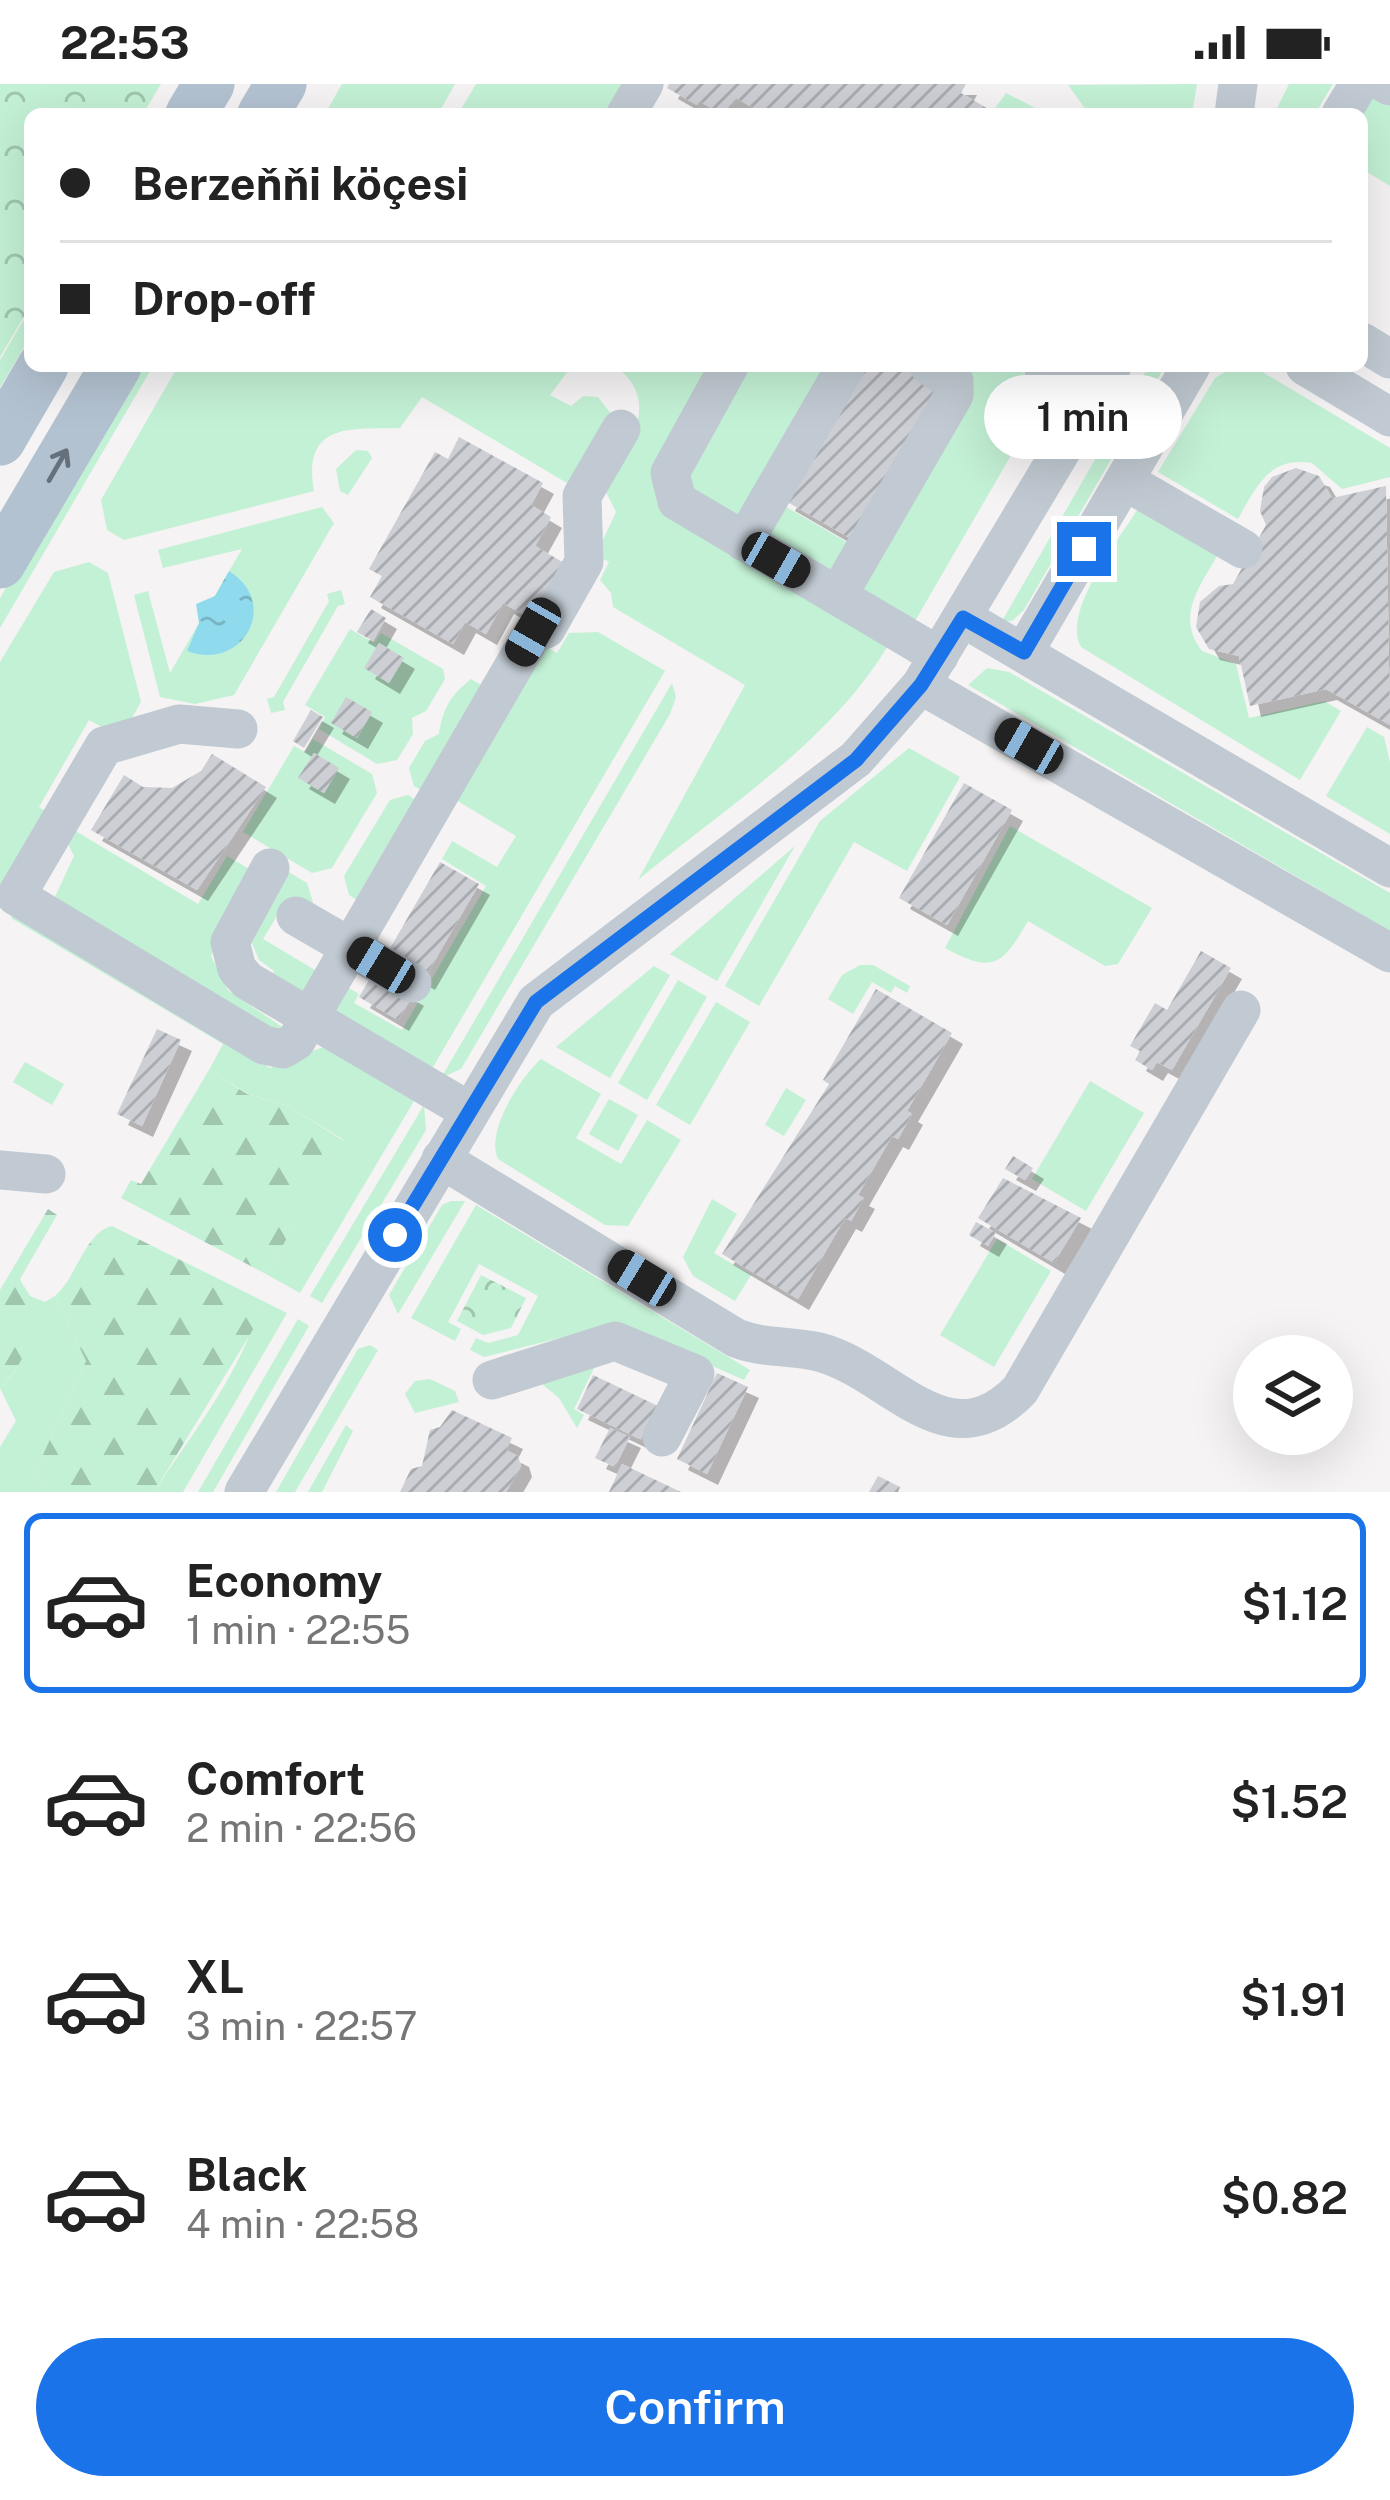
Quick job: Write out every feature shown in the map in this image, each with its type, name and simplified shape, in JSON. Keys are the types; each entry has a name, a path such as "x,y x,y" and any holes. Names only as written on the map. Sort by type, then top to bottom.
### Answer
{"main road":[{"path":"0,440 40,372"},
{"path":"0,563 112,372"}],"street":[{"path":"727,372 668,482 684,507 838,595 930,670 1390,953"},
{"path":"744,542 843,372"},
{"path":"838,595 954,395 954,381 938,372"},
{"path":"244,1492 536,1002 856,760 930,670 1103,381 1067,372"},
{"path":"1024,652 1188,372"},
{"path":"1315,372 1390,417"},
{"path":"238,729 179,724 104,746 16,896 264,1045 290,1046 533,632 546,629 584,562 581,496 621,429"},
{"path":"1125,481 1243,550"},
{"path":"963,618 1390,868"},
{"path":"270,868 229,952 248,981 469,1111"},
{"path":"296,916 412,983"},
{"path":"441,1159 736,1338 764,1348 820,1352 943,1416 972,1422 1000,1410 1020,1390 1241,1010"},
{"path":"0,1170 46,1174"},
{"path":"492,1380 599,1343 630,1344 695,1374 662,1437"}],"green space":[{"path":"0,84 161,84 147,108 24,108 24,316 0,357"},
{"path":"342,84 455,84 441,108 328,108"},
{"path":"476,84 628,84 614,108 462,108"},
{"path":"1197,84 1193,108 1085,108 1068,85"},
{"path":"1289,84 1333,84 1319,108 1277,108"},
{"path":"1375,86 1390,95 1390,186 1368,173 1365,108"},
{"path":"1006,93 1035,108 995,108"},
{"path":"24,319 24,347 0,388 0,360"},
{"path":"132,372 149,372 0,628 0,598"},
{"path":"175,372 567,372 550,395 571,406 583,396 598,397 612,415 572,486 422,397 400,428 350,430 324,440 312,468 314,491 124,540 107,530 101,500"},
{"path":"621,372 715,372 661,465 890,642 867,677 808,742 638,880 745,685 613,607 611,593 600,580 609,562 596,555 616,512 605,490 637,425 637,395"},
{"path":"741,372 828,372 741,522 680,480"},
{"path":"956,372 1022,372 1050,388 911,628 858,585"},
{"path":"1146,372 1162,372 1024,610 1012,621 1002,621"},
{"path":"1225,372 1262,372 1390,448 1390,477 1342,489 1312,463 1285,464 1266,476 1238,519 1158,472 1215,378"},
{"path":"356,450 368,451 372,458 348,495 340,491 336,469"},
{"path":"781,504 850,544 833,574 766,545"},
{"path":"322,507 334,523 234,695 195,704 160,697 134,595 148,591 170,673 242,549 163,568 158,550"},
{"path":"1139,507 1218,554 1193,602 1191,626 1202,651 1236,664 1249,718 1324,701 1341,711 1300,780 1081,647 1077,632 1085,596"},
{"path":"89,562 108,573 141,702 121,737 89,720 39,807 52,815 0,909 0,662 54,572"},
{"path":"341,590 345,604 338,606 283,702 285,710 271,713 267,699 274,697 329,601 327,594"},
{"path":"350,629 374,643 381,633 443,669 445,679 426,711 412,718 413,734 397,760 377,764 319,729 325,717 305,705"},
{"path":"598,632 665,671 430,1072 326,1011 342,984 359,994 354,1003 402,1030 486,886 442,859 452,841 497,867 516,836 451,797 541,644 557,653 569,633"},
{"path":"987,668 1009,672 1390,893 1390,931 968,685"},
{"path":"471,679 489,690 427,793 414,786 409,768 425,741 439,734 449,703"},
{"path":"672,683 676,697 670,714 461,1069 441,1078"},
{"path":"1367,727 1384,737 1390,762 1390,834 1326,796"},
{"path":"313,739 372,774 377,793 332,868 312,873 243,832 294,746 305,752"},
{"path":"909,748 960,777 907,871 854,842 759,1006 725,986 820,821"},
{"path":"408,795 421,803 362,903 349,895 344,876 390,800"},
{"path":"67,826 198,904 227,856 251,870 211,956 228,990 285,1029 277,1042 54,899 74,856 66,840"},
{"path":"1010,826 1152,908 1118,964 1105,966 1028,921 1011,948 995,961 975,961 945,948"},
{"path":"795,846 717,981 670,954"},
{"path":"287,871 307,883 313,902 306,912 286,901 263,939 320,973 305,999 270,978 274,971 259,960 252,943"},
{"path":"16,911 270,1068 323,1047 414,1101 300,1293 266,1274 344,1140 288,1106 248,1094 209,1070 223,1044 11,918"},
{"path":"860,965 873,965 910,986 907,993 895,986 891,993 872,982 853,1014 828,999 842,975"},
{"path":"654,966 670,975 610,1078 556,1047"},
{"path":"678,980 707,997 647,1100 618,1083"},
{"path":"716,1002 750,1022 690,1125 656,1105"},
{"path":"541,1059 601,1094 576,1138 621,1164 647,1120 681,1140 628,1226 605,1225 498,1159 500,1121"},
{"path":"25,1062 64,1084 52,1105 13,1082"},
{"path":"209,1070 247,1094 288,1106 344,1141 266,1274 121,1198 131,1180 141,1184"},
{"path":"1090,1081 1144,1113 1086,1211 1032,1179"},
{"path":"786,1088 806,1100 784,1136 765,1125"},
{"path":"609,1099 638,1115 618,1151 589,1134"},
{"path":"424,1105 426,1130 322,1303 310,1296"},
{"path":"712,1199 737,1214 714,1253 751,1275 735,1301 693,1276 683,1257"},
{"path":"465,1201 398,1314 389,1295 442,1205"},
{"path":"476,1205 750,1370 744,1380 634,1331 603,1327 484,1357 470,1350 476,1338 488,1343 518,1335 538,1296 479,1264 448,1322 461,1329 455,1341 411,1318"},
{"path":"48,1209 57,1215 20,1279 33,1308 32,1333 23,1358 0,1388 0,1290"},
{"path":"112,1226 261,1300 254,1328 154,1492 49,1492 35,1472 86,1361 55,1296 95,1237"},
{"path":"997,1239 1051,1271 994,1367 940,1335"},
{"path":"481,1275 526,1298 511,1328 483,1335 457,1321"},
{"path":"30,1296 45,1302 55,1296 86,1361 35,1472 49,1492 0,1492 0,1447 16,1421 0,1388 27,1346"},
{"path":"261,1300 287,1313 183,1492 154,1492 230,1376"},
{"path":"298,1319 309,1326 213,1492 198,1492"},
{"path":"370,1345 378,1350 295,1492 276,1492 358,1349"},
{"path":"597,1362 574,1409 584,1415 577,1428 559,1398 542,1384"},
{"path":"430,1379 455,1391 459,1402 415,1413 405,1394 415,1381"},
{"path":"346,1425 353,1431 322,1492 308,1492"}],"water":[{"path":"229,571 244,584 252,600 248,631 225,652 187,651 199,623 196,604 215,596"}],"building":[{"path":"669,84 966,84 961,93 987,108 754,108 736,98 727,108 711,108 667,88"},
{"path":"859,372 915,372 941,388 853,540 784,500"},
{"path":"459,437 543,483 531,505 551,517 535,546 566,564 535,621 503,603 486,634 465,622 453,644 370,597 382,576 369,569 435,452 448,459"},
{"path":"1296,468 1319,476 1332,498 1386,486 1390,725 1326,689 1250,706 1239,656 1209,649 1196,627 1200,602 1219,586 1233,584 1266,525 1260,511 1264,487 1272,477"},
{"path":"371,609 386,618 373,641 357,632"},
{"path":"379,643 404,658 389,683 364,668"},
{"path":"346,697 372,712 357,738 331,723"},
{"path":"311,710 323,717 304,748 293,741"},
{"path":"314,753 339,768 324,793 298,778"},
{"path":"212,754 266,787 197,890 91,830 124,775 143,787 172,788 201,771"},
{"path":"964,783 1012,810 947,925 899,898"},
{"path":"440,862 479,884 424,979 385,957"},
{"path":"1201,951 1231,968 1172,1070 1157,1062 1152,1070 1135,1060 1140,1051 1130,1046 1155,1003 1167,1010"},
{"path":"374,972 413,995 398,1020 359,997"},
{"path":"876,989 952,1033 907,1111 912,1114 898,1139 892,1136 858,1195 864,1198 851,1221 845,1218 798,1299 722,1254 829,1084 823,1080"},
{"path":"157,1029 181,1040 142,1126 117,1114"},
{"path":"1013,1156 1033,1168 1025,1180 1005,1169"},
{"path":"1003,1178 1081,1218 1054,1263 978,1218"},
{"path":"976,1222 996,1233 988,1246 969,1235"},
{"path":"717,1373 748,1387 707,1474 677,1459"},
{"path":"593,1375 658,1406 642,1440 577,1409"},
{"path":"452,1410 512,1438 506,1450 518,1456 521,1466 506,1492 400,1492 411,1469 422,1466 430,1430 440,1427"},
{"path":"610,1428 630,1437 615,1467 595,1458"},
{"path":"622,1464 681,1492 609,1492"},
{"path":"878,1476 900,1487 898,1492 869,1492"}],"route":[{"path":"395,1235 536,1002 856,760 921,685 963,618 1024,652 1084,549"}]}
